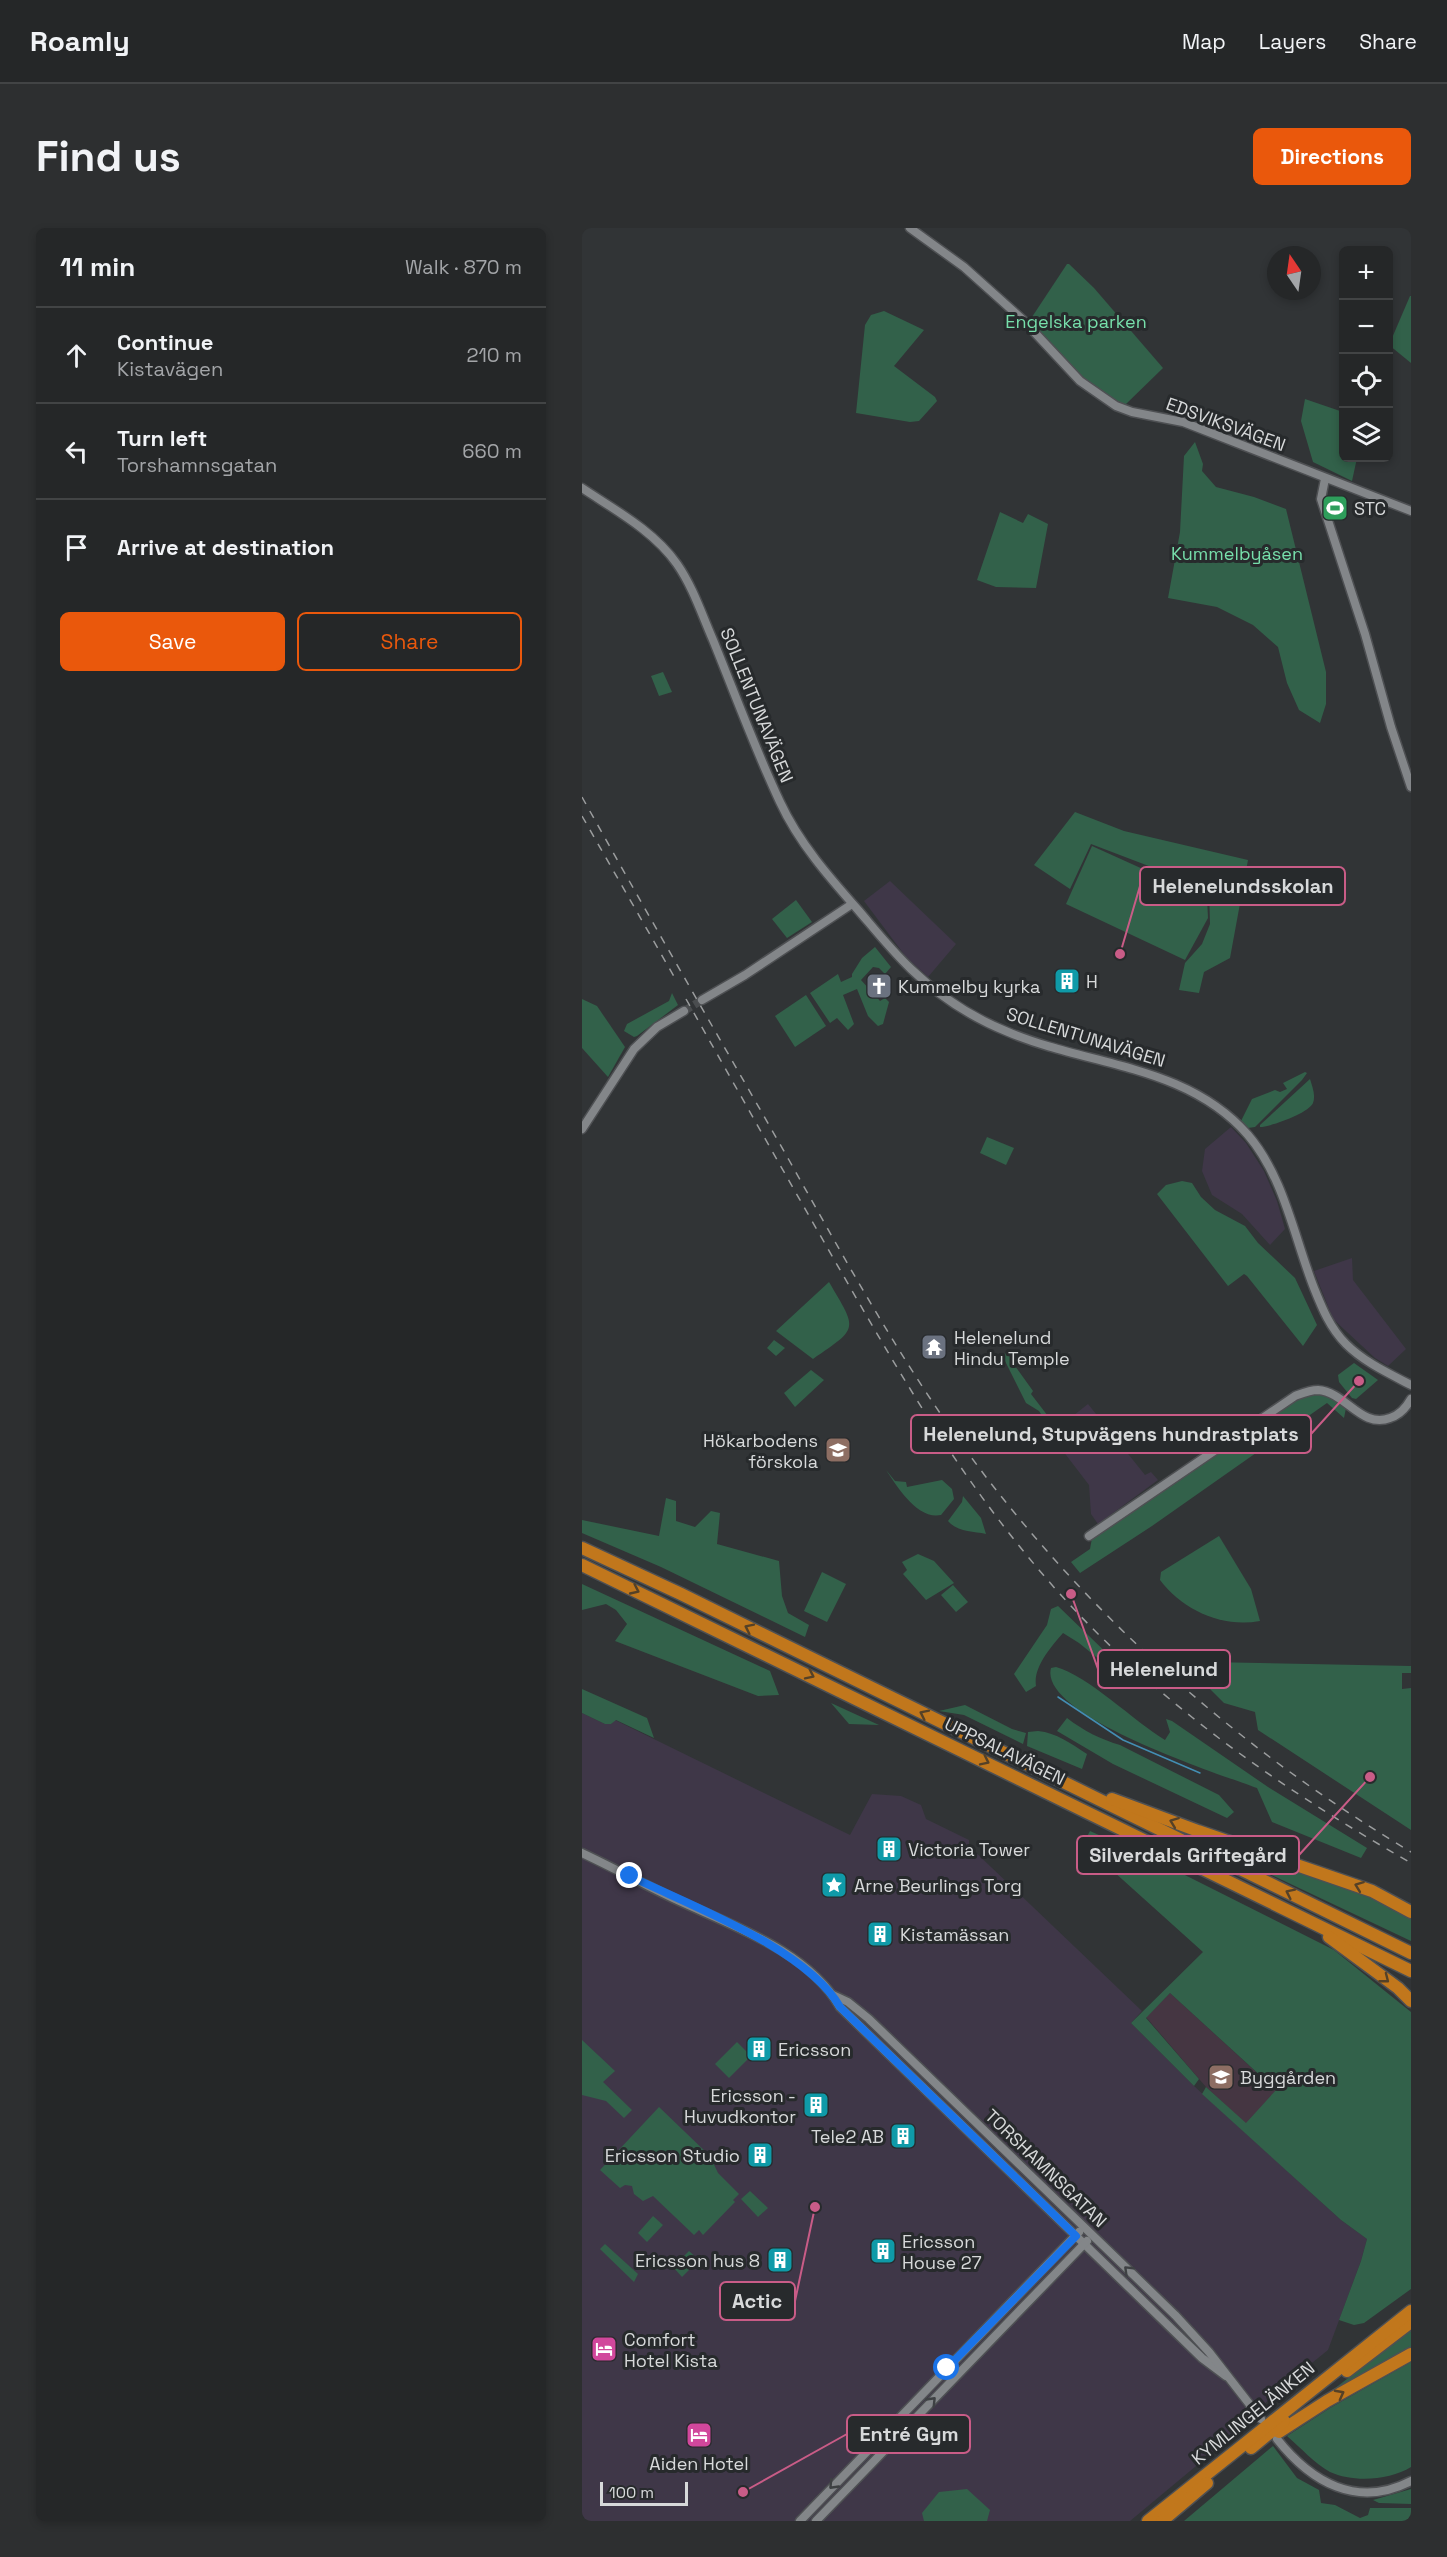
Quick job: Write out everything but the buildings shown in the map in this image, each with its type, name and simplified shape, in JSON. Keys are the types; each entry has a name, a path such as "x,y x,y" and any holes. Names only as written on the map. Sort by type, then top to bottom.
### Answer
{"highway":[{"name":"UPPSALAVÄGEN","path":"582,1548 1411,1953"},
{"name":"UPPSALAVÄGEN","path":"582,1565 1411,1971"},
{"path":"1052,1777 1208,1835 1372,1891 1411,1912"},
{"path":"1228,1881 1411,1978"},
{"path":"1361,1928 1411,1946"},
{"path":"1323,1933 1398,1988 1411,2001"},
{"path":"1381,2334 1411,2306"},
{"path":"1381,2334 1411,2311"},
{"path":"1237,2458 1411,2322"},
{"name":"KYMLINGELÄNKEN","path":"1148,2521 1381,2334"},
{"path":"1237,2458 1327,2401 1411,2354"},
{"name":"KYMLINGELÄNKEN","path":"1162,2521 1237,2458"}],"street":[{"name":"EDSVIKSVÄGEN","path":"910,228 964,267 1022,319 1080,381 1116,406 1132,412 1183,422 1411,511"},
{"path":"1325,479 1321,499 1411,787"},
{"name":"SOLLENTUNAVÄGEN","path":"582,488 655,540 677,564 699,607 786,815 804,845 909,968 940,993 982,1021 1010,1034 1171,1081 1189,1088 1217,1106 1248,1135 1277,1181 1322,1309 1334,1329 1357,1354 1380,1370 1411,1385"},
{"path":"702,1000 745,975 852,904"},
{"path":"582,1129 634,1049 657,1027 684,1011"},
{"path":"1089,1536 1296,1396 1308,1392 1326,1392 1367,1418 1377,1421 1395,1416 1411,1400"},
{"name":"TORSHAMNSGATAN","path":"582,1853 770,1945 797,1961 830,1992 840,2007 1084,2244 1202,2358 1226,2376"},
{"name":"TORSHAMNSGATAN","path":"830,1992 848,2002 869,2019 1182,2323 1209,2352 1261,2419"},
{"path":"800,2521 1084,2227"},
{"path":"816,2521 1093,2236"},
{"path":"899,2418 907,2427"},
{"path":"1277,2439 1306,2470 1333,2486 1354,2491 1378,2491 1411,2481"},
{"path":"855,2463 863,2472"}],"shaded area":[{"path":"890,881 956,944 928,977 906,957 864,901"},
{"path":"1231,1127 1246,1143 1264,1171 1277,1201 1285,1229 1270,1245 1242,1214 1212,1195 1202,1171 1205,1149"},
{"path":"1352,1258 1353,1280 1406,1349 1388,1366 1375,1358 1333,1319 1314,1271"},
{"path":"1088,1404 1145,1475 1151,1472 1158,1480 1098,1524 1091,1514 1089,1485 1050,1434"},
{"path":"582,1713 605,1724 611,1724 615,1720 850,1835 872,1794 901,1796 921,1805 926,1819 969,1840 969,1846 1142,2011 1131,2023 1194,2086 1341,2220 1367,2239 1328,2350 1276,2392 1243,2427 1130,2521 582,2521"},
{"path":"1170,1993 1277,2091 1246,2124 1206,2087 1146,2017"}],"green space":[{"name":"Engelska parken","path":"1067,264 1094,288 1163,368 1125,405 1072,368 1048,345 1030,320"},
{"path":"1411,296 1411,363 1393,348 1393,336"},
{"path":"884,311 924,330 894,366 935,397 937,401 919,421 910,422 856,413 865,325 871,315"},
{"path":"1305,399 1339,411 1339,462 1356,462 1352,481 1313,462 1301,421"},
{"name":"Kummelbyåsen","path":"1195,442 1203,464 1202,471 1216,487 1254,497 1286,509 1326,672 1326,704 1320,723 1299,710 1287,683 1278,647 1253,625 1217,607 1168,598 1180,532 1184,456"},
{"path":"1000,512 1023,523 1028,514 1048,524 1036,588 996,587 977,580"},
{"path":"663,672 672,692 659,696 651,676"},
{"path":"1075,812 1124,831 1248,860 1230,958 1204,972 1199,993 1179,990 1185,963 1202,944 1210,924 1209,889 1091,844 1070,889 1034,865"},
{"path":"1092,846 1207,898 1208,918 1185,960 1066,904"},
{"path":"796,900 812,922 787,938 772,919"},
{"path":"875,947 891,967 885,974 879,968 873,967 861,980 880,1001 885,998 889,1002 883,1024 878,1026 868,1016 857,989 843,995 854,1024 848,1030 837,1018 830,1023 810,993 838,974 841,982 852,977 862,958"},
{"path":"672,993 678,1005 637,1036 634,1037 624,1031 627,1024 669,1001"},
{"path":"806,995 826,1026 795,1047 775,1016"},
{"path":"582,999 597,1006 625,1047 608,1077 582,1048"},
{"path":"1307,1073 1302,1080 1255,1127 1248,1128 1241,1121 1252,1099 1275,1090 1280,1092 1287,1089 1283,1083"},
{"path":"1310,1079 1314,1097 1310,1107 1289,1119 1260,1127 1260,1125"},
{"path":"987,1137 1014,1148 1006,1165 980,1153"},
{"path":"1182,1181 1192,1183 1201,1197 1215,1210 1245,1226 1258,1243 1295,1278 1317,1325 1303,1346 1247,1276 1244,1274 1228,1286 1157,1194 1166,1185"},
{"path":"829,1282 845,1310 849,1326 839,1340 813,1359 776,1331"},
{"path":"774,1340 785,1348 776,1356 767,1348"},
{"path":"1015,1349 1021,1355 1018,1357 1016,1354 1010,1359 1033,1391 1031,1394 1051,1420 1047,1423 1039,1411 1026,1403 1002,1355"},
{"path":"1354,1363 1378,1380 1356,1399 1352,1398 1339,1382 1338,1375"},
{"path":"811,1370 824,1380 795,1407 784,1393"},
{"path":"1325,1395 1346,1408 1344,1418 1327,1403 1152,1526 1080,1573 1071,1562 1090,1549 1092,1538 1297,1397"},
{"path":"886,1470 895,1481 906,1482 907,1487 942,1480 952,1489 954,1499 941,1515 924,1512 909,1500"},
{"path":"963,1496 981,1518 986,1534 961,1529 948,1521 962,1502"},
{"path":"666,1498 676,1501 676,1521 695,1527 711,1511 720,1513 717,1544 779,1561 782,1596 788,1613 809,1625 805,1637 661,1567 582,1533 582,1520 659,1536"},
{"path":"1219,1536 1251,1589 1260,1621 1231,1622 1204,1614 1180,1600 1160,1580 1161,1572"},
{"path":"918,1554 934,1561 954,1583 926,1600 903,1574 907,1570 902,1562"},
{"path":"822,1572 846,1584 827,1622 804,1611"},
{"path":"582,1584 770,1671 779,1695 758,1696 615,1641 627,1624 616,1610 606,1604 582,1610"},
{"path":"953,1585 968,1602 956,1612 941,1595"},
{"path":"1058,1606 1118,1664 1116,1673 1063,1633 1040,1665 1036,1686 1026,1692 1014,1674 1047,1625 1051,1609"},
{"path":"1177,1656 1209,1662 1411,1666 1411,1673 1402,1673 1402,1689 1411,1688 1411,1830 1258,1730 1255,1712 1224,1703"},
{"path":"1056,1667 1082,1679 1165,1740 1170,1732 1166,1719 1172,1721 1268,1787 1367,1848 1361,1858 1272,1822 1257,1788 1173,1757 1101,1724 1073,1705 1055,1686 1051,1668"},
{"path":"582,1689 647,1718 654,1738 616,1720 611,1724 605,1724 582,1713"},
{"path":"831,1703 879,1725 849,1724"},
{"path":"965,1705 1012,1729 1026,1733 1023,1744 964,1715 939,1711"},
{"path":"1067,1718 1092,1734 1120,1745 1219,1795 1234,1812 1227,1818 1113,1764 1057,1731"},
{"path":"1038,1731 1057,1736 1087,1754 1082,1769 1027,1746 1028,1732"},
{"path":"1090,1831 1165,1865 1334,1950 1411,2012 1411,2289 1364,2323 1354,2325 1339,2320 1367,2239 1341,2220 1202,2094 1206,2087 1246,2123 1276,2090 1170,1993 1146,2018 1199,2079 1194,2086 1131,2023 1203,1952 1083,1844"},
{"path":"1191,1832 1363,1893 1411,1918 1411,1941 1189,1836"},
{"path":"582,2040 615,2071 603,2082 632,2110 624,2118 606,2101 582,2095"},
{"path":"737,2042 751,2056 729,2078 715,2064"},
{"path":"659,2107 710,2156 718,2173 739,2194 733,2200 735,2202 703,2235 699,2230 694,2235 653,2196 643,2201 634,2194 632,2186 625,2185 620,2188 600,2170"},
{"path":"750,2191 768,2208 758,2217 741,2199"},
{"path":"653,2216 663,2225 647,2242 638,2233"},
{"path":"605,2244 638,2274 634,2282 600,2249"},
{"path":"689,2251 699,2260 682,2277 673,2267"},
{"path":"1411,2330 1411,2349 1321,2400 1330,2392"},
{"path":"1411,2362 1411,2467 1382,2477 1350,2478 1330,2472 1319,2465 1287,2436 1330,2408"},
{"path":"1273,2446 1297,2478 1319,2490 1321,2503 1335,2505 1360,2518 1368,2515 1370,2508 1411,2508 1411,2521 1184,2521"},
{"path":"967,2489 990,2510 987,2521 924,2521 922,2513 939,2492"},
{"path":"1411,2489 1411,2504 1379,2503 1373,2500"}],"waterway":[{"path":"1058,1697 1123,1740 1200,1773"}],"tunnel":[{"path":"684,1011 702,1000"}],"railway":[{"path":"582,797 866,1296 950,1428 1013,1511 1101,1609 1197,1699 1300,1780 1411,1852"},
{"path":"582,816 676,980"},
{"path":"686,999 917,1400 970,1480 1028,1557 1099,1634 1181,1708 1270,1775 1411,1863"}],"place":[{"name":"STC","path":"1335,508"},
{"name":"Helenelundsskolan","path":"1120,954"},
{"name":"H","path":"1067,981"},
{"name":"Kummelby kyrka","path":"879,986"},
{"name":"Helenelund Hindu Temple","path":"934,1347"},
{"name":"Helenelund, Stupvägens hundrastplats","path":"1359,1381"},
{"name":"Hökarbodens förskola","path":"838,1450"},
{"name":"Helenelund","path":"1071,1594"},
{"name":"Silverdals Griftegård","path":"1370,1777"},
{"name":"Victoria Tower","path":"889,1849"},
{"name":"Arne Beurlings Torg","path":"834,1885"},
{"name":"Kistamässan","path":"880,1934"},
{"name":"Ericsson","path":"759,2049"},
{"name":"Byggården","path":"1221,2077"},
{"name":"Ericsson - Huvudkontor","path":"816,2105"},
{"name":"Tele2 AB","path":"903,2136"},
{"name":"Ericsson Studio","path":"760,2155"},
{"name":"Actic","path":"815,2207"},
{"name":"Ericsson House 27","path":"883,2251"},
{"name":"Ericsson hus 8","path":"780,2260"},
{"name":"Comfort Hotel Kista","path":"604,2349"},
{"name":"Aiden Hotel","path":"699,2435"},
{"name":"Entré Gym","path":"743,2492"}],"route":[{"path":"630,1876 736,1927 797,1961 833,1995 840,2007 1076,2236 947,2368"}]}
